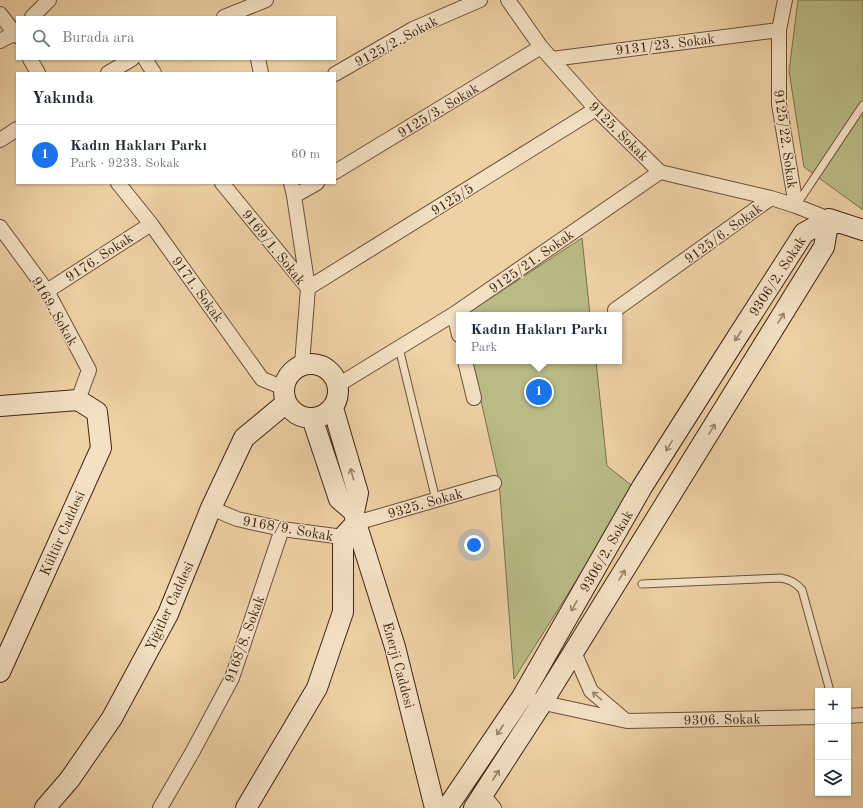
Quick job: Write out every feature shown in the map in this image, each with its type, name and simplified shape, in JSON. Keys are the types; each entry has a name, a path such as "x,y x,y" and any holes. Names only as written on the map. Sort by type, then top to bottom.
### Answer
{"main road":[{"name":"9125/6. Sokak","path":"829,219 863,230"},
{"name":"9306/2. Sokak","path":"484,804 542,703 824,248 829,219"},
{"name":"9306/2. Sokak","path":"448,808 522,697 642,488 750,316 804,233 829,219"},
{"path":"302,364 318,364 325,367 336,378 338,386 337,401 333,408 320,417 312,418 297,414 291,410 285,396 286,380 295,368 302,364"},
{"name":"Yiğitler Caddesi","path":"45,808 70,779 112,718 168,614 211,508 244,438 285,396"},
{"path":"0,406 78,400"},
{"name":"Kültür Caddesi","path":"0,672 101,448 97,412 78,400"},
{"path":"246,808 317,688 344,612 351,524 358,494 333,408"},
{"path":"312,418 339,499 351,524"},
{"name":"Enerji Caddesi","path":"351,524 396,647 435,808"}],"street":[{"path":"33,16 49,0"},
{"path":"226,16 266,0"},
{"name":"9125/2. Sokak","path":"336,73 413,29 480,0"},
{"name":"9125. Sokak","path":"508,0 541,47 596,109 660,172 771,198"},
{"name":"9125/22. Sokak","path":"785,0 778,30 779,104 796,206"},
{"path":"0,14 16,34 0,41"},
{"name":"9131/23. Sokak","path":"552,59 778,30"},
{"name":"9125/3. Sokak","path":"336,171 541,47"},
{"path":"31,60 37,72"},
{"path":"110,72 130,60"},
{"path":"146,60 153,72"},
{"path":"258,60 261,72"},
{"name":"9125/5","path":"308,288 596,109"},
{"path":"0,140 16,130"},
{"name":"9125/21. Sokak","path":"457,312 660,172"},
{"name":"9171. Sokak","path":"119,184 151,224 262,378 285,396"},
{"name":"9169/1. Sokak","path":"223,184 308,288 302,364"},
{"path":"308,288 292,190 313,184"},
{"name":"9125/6. Sokak","path":"615,310 771,198 829,219"},
{"name":"9176. Sokak","path":"47,291 151,224"},
{"name":"9169. Sokak","path":"0,227 47,291 89,370 78,400"},
{"path":"454,314 456,322"},
{"name":"9125/21. Sokak","path":"338,386 454,314"},
{"path":"466,364 474,398"},
{"name":"9325. Sokak","path":"351,524 494,483"},
{"name":"9168/9. Sokak","path":"211,508 237,519 282,529 351,524"},
{"name":"9168/8. Sokak","path":"160,808 193,751 232,678 282,529"},
{"path":"574,652 591,691 627,721"},
{"name":"9306. Sokak","path":"522,697 542,703 627,721 815,717"},
{"path":"851,716 863,715"}],"lane":[{"path":"796,206 863,105"},
{"path":"399,348 436,500"},
{"path":"642,584 782,578 794,582 802,590 829,688"}],"green space":[{"path":"798,0 863,0 863,210 804,167 789,71"},
{"path":"582,238 590,312 470,312"},
{"path":"473,364 596,364 607,466 635,488 514,679 499,481"}],"place":[{"name":"Kadın Hakları Parkı","path":"539,392"}]}
